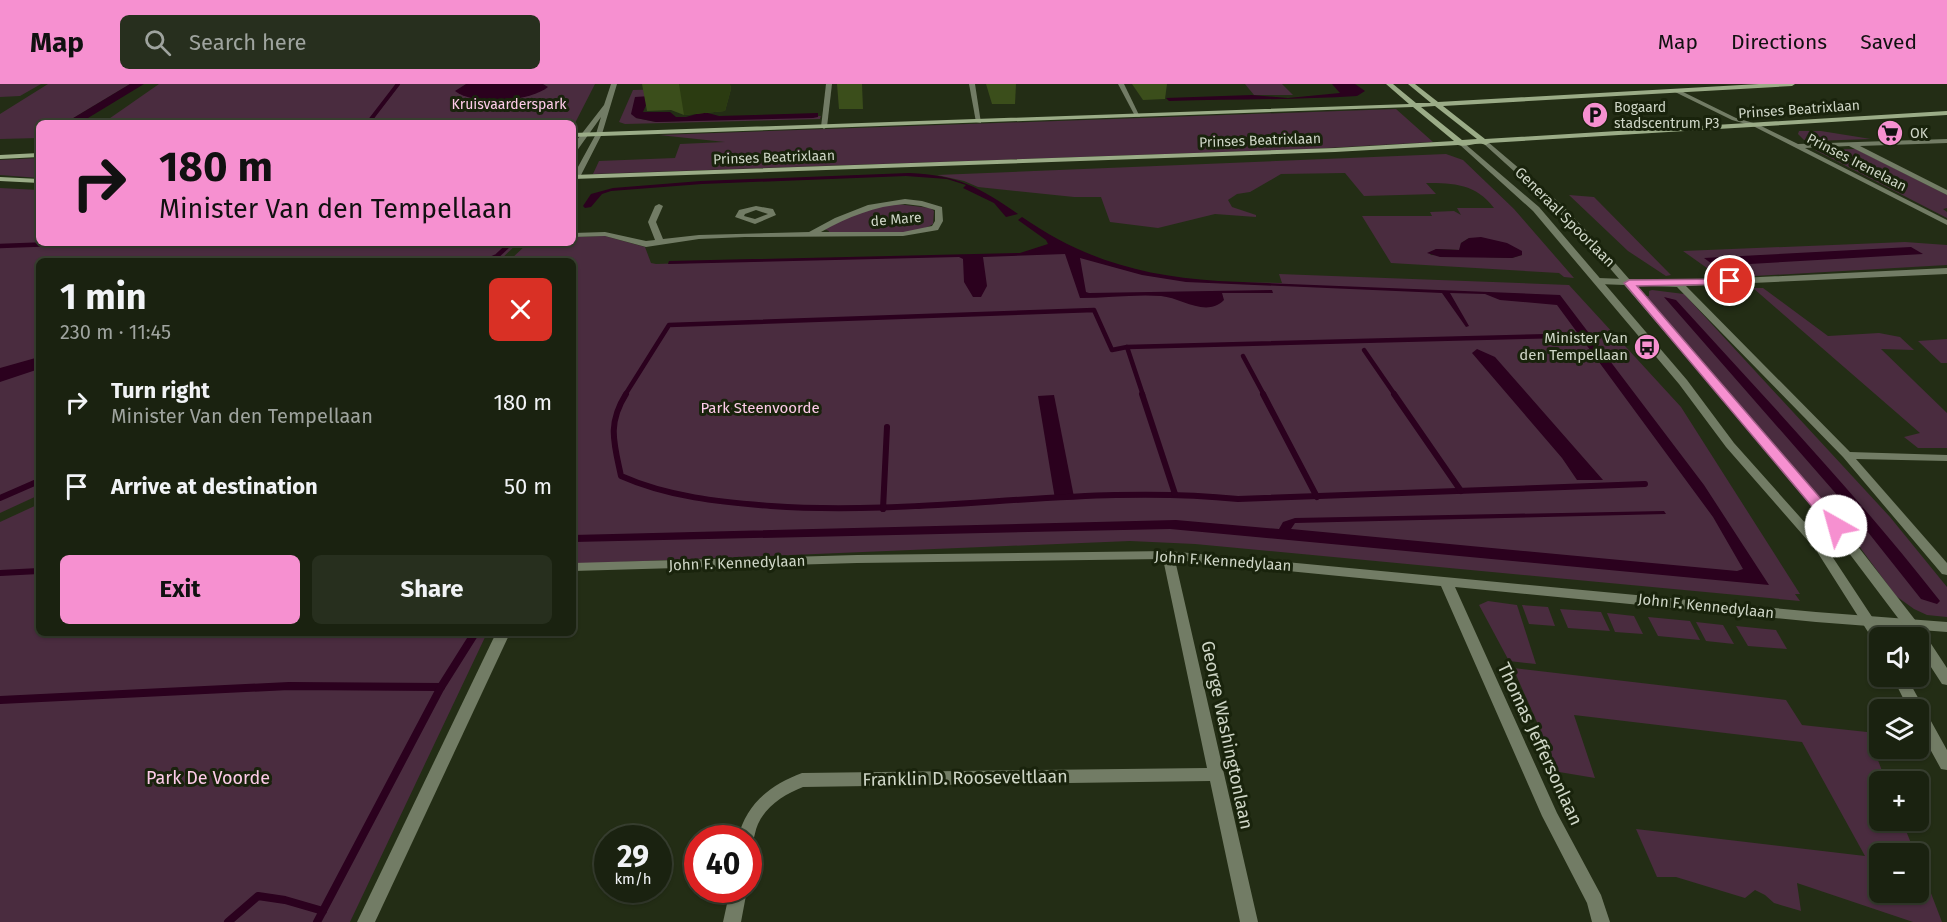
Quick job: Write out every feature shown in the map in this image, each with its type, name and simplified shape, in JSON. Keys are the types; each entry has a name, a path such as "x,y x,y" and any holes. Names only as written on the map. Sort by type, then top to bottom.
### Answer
{"main road":[{"name":"Generaal Spoorlaan","path":"1389,84 1462,144"},
{"name":"Generaal Spoorlaan","path":"1411,84 1486,143"},
{"name":"Prinses Beatrixlaan","path":"576,135 1417,106 1792,84"},
{"name":"Prinses Beatrixlaan","path":"576,178 1107,160 1486,143 1947,113"},
{"path":"0,157 36,155"},
{"path":"0,179 36,181"}],"street":[{"path":"576,174 599,134 605,107 614,84"},
{"name":"Prinses Beatrixlaan","path":"824,127 829,84"},
{"path":"972,84 979,122"},
{"path":"1121,84 1138,116"},
{"name":"Prinses Irenelaan","path":"1690,90 1747,118 1755,125"},
{"name":"Prinses Irenelaan","path":"1677,91 1734,119 1755,125 1947,223"},
{"path":"576,146 605,107"},
{"path":"1796,146 1947,141"},
{"name":"Generaal Spoorlaan","path":"1486,143 1559,207 1629,283 1813,497 1911,624 1947,680"},
{"name":"Generaal Spoorlaan","path":"1462,144 1536,209 1598,281 1683,382 1730,445 1820,547 1873,627"},
{"path":"1849,144 1947,193"},
{"path":"1936,188 1947,187"},
{"name":"de Mare","path":"576,235 605,234 646,244 659,241 745,235 808,236 924,232 935,228 939,221 939,209 910,202 885,204 858,210 808,236"},
{"path":"659,206 652,222 659,241"},
{"path":"745,235 750,222"},
{"path":"1598,281 1679,284 1947,271"},
{"path":"1679,284 1847,455 1947,571"},
{"path":"1847,455 1947,458"},
{"name":"John F. Kennedylaan","path":"576,567 857,559 1168,555 1947,627"},
{"name":"George Washingtonlaan","path":"1168,555 1214,774 1249,922"},
{"name":"Thomas Jeffersonlaan","path":"1446,581 1550,816 1595,901 1600,922"},
{"path":"366,922 502,636"},
{"path":"1929,731 1947,764"},
{"name":"Franklin D. Rooseveltlaan","path":"749,825 764,803 781,788 802,780 1214,774"},
{"path":"732,922 736,903"}],"green space":[{"path":"0,84 41,84 20,96 0,97"},
{"path":"48,84 130,84 70,120 36,120 36,138 0,139 0,114"},
{"path":"159,84 397,84 369,120 107,120"},
{"name":"Kruisvaarderspark","path":"400,84 595,84 576,121 372,120"},
{"path":"1245,84 1282,84 1293,95 1254,95"},
{"path":"668,89 650,96 636,118 656,122 821,116 820,119 625,124 619,122 633,90"},
{"path":"1396,109 1433,142 1309,149 593,174 599,161 675,158 680,144 725,142 659,135"},
{"path":"1799,131 1821,131 1871,139 1804,140 1798,134"},
{"path":"1856,149 1947,195 1947,208 1943,209 1947,212 1947,218 1815,150"},
{"path":"1446,154 1463,160 1514,209 1574,278 1564,277 1559,273 1391,263 1362,216 1432,216 1430,212 1454,211 1461,215 1457,208 1494,208 1480,194 1455,185 1426,183 1436,194 1364,196 1345,173 1281,174 1250,192 1237,194 1228,200 1232,207 1256,215 1256,217 1215,214 1158,228 1110,222 1101,197 1074,197 978,187 964,181 937,175","holes":["1469,238 1522,255 1512,258 1430,255 1436,249 1460,250 1461,243"]},
{"path":"36,158 36,178 0,175 0,160"},
{"path":"0,188 36,190 36,246 515,246 502,258 36,258 36,496 0,513"},
{"path":"1569,195 1594,197 1671,275 1666,276 1628,251"},
{"path":"897,204 930,208 934,211 933,224 911,232 882,234 828,234 829,231 822,228 873,207"},
{"name":"Park Steenvoorde","path":"605,236 645,247 651,263 656,264 1066,252 1141,273 1203,282 1282,283 1279,274 1569,285 1681,407 1800,594 1795,594 1800,601 1195,544 1130,541 576,564 576,258 512,258 525,246 576,246 576,237"},
{"path":"1905,242 1947,245 1947,265 1721,278 1683,251"},
{"path":"1753,288 1763,288 1828,336 1879,333 1900,337 1914,350 1881,349 1947,413 1947,448 1918,448 1904,437 1920,433"},
{"path":"1649,291 1684,294 1890,517 1947,587 1947,617 1927,615 1896,596 1850,534 1646,296 1649,296"},
{"path":"1947,339 1947,363 1941,363 1918,341"},
{"name":"Park De Voorde","path":"36,505 36,636 486,636 350,922 0,922 0,522"},
{"path":"1488,601 1517,605 1536,664 1509,661 1479,605"},
{"path":"1522,605 1548,607 1555,626 1529,624"},
{"path":"1560,609 1601,612 1610,631 1568,628"},
{"path":"1607,613 1634,616 1643,634 1615,632"},
{"path":"1648,617 1690,621 1700,640 1658,636"},
{"path":"1696,622 1723,625 1734,644 1706,641"},
{"path":"1736,626 1776,630 1787,649 1748,646"},
{"path":"1513,668 1786,700 1802,725 1867,732 1869,759 1877,759 1882,771 1869,771 1869,831 1906,831 1911,843 1869,843 1869,903 1929,903 1929,888 1942,922 1913,922 1797,883 1801,911 1774,903 1755,890 1745,898 1676,877 1657,877 1636,829 1865,856 1802,742 1574,715 1595,778 1559,772"}],"shaded area":[{"path":"130,84 144,84 88,120 70,120"},
{"path":"466,84 543,84 548,87 515,99 488,100 464,96 455,91"},
{"path":"1332,84 1355,84 1365,91 1357,96 1310,98 1169,101 1166,98 1252,95 1288,98 1340,93"},
{"path":"650,96 643,112 670,112 676,117 704,112 719,116 818,113 818,117 656,122 636,118 631,114 635,97"},
{"path":"909,173 941,176 967,184 991,196 1018,214 1006,217 994,203 963,188 966,185 947,179 906,176 702,184 611,191 602,194 591,207 583,206 591,194 613,188 701,181"},
{"path":"1022,217 1045,232 1091,255 1139,270 1191,279 1560,295 1704,485 1769,585 1170,529 576,542 576,535 1176,520 1279,529 1283,522 1295,518 1664,511 1666,514 1295,523 1291,529 1737,571 1743,569 1713,517 1557,305 1500,300 1485,294 1450,293 1469,326 1466,327 1442,293 1186,282 1142,275 1080,258 1086,292 1089,293 1272,290 1273,293 1222,293 1224,300 1210,307 1194,306 1161,296 1080,298 1065,254 983,257 987,286 981,297 973,297 964,282 963,259 959,257 668,264 669,261 1020,253 1048,244 1046,240 1018,220"},
{"path":"1481,237 1507,243 1522,251 1522,255 1512,258 1440,257 1427,253 1436,249 1459,250 1461,243 1469,238"},
{"path":"1911,247 1923,254 1715,266 1704,258"},
{"path":"1664,297 1676,300 1811,448 1909,562 1940,601 1937,604 1921,599 1852,512"},
{"path":"1477,349 1495,357 1603,480 1577,480 1562,458 1472,353"},
{"path":"36,358 36,370 0,382 0,368"},
{"path":"1054,395 1074,497 1055,499 1038,396"}],"waterway":[{"path":"370,120 398,84"},
{"path":"0,246 36,245"},
{"path":"493,258 508,246"},
{"path":"625,395 669,325 1094,310 1112,350 1127,347"},
{"path":"1127,347 1557,336"},
{"path":"1127,347 1143,395"},
{"path":"1364,350 1395,395"},
{"path":"1243,356 1264,395"},
{"path":"626,394 614,424 614,443 621,476 676,494 714,500 771,506 883,507"},
{"path":"1142,394 1175,494"},
{"path":"1263,394 1317,496"},
{"path":"1394,394 1461,491"},
{"path":"883,507 887,427"},
{"path":"0,498 36,482"},
{"path":"1461,491 1645,484"},
{"path":"1317,496 1461,491"},
{"path":"883,507 1122,495 1180,495 1238,499 1317,496"},
{"path":"0,573 36,571"},
{"path":"441,687 473,636"},
{"path":"0,700 289,686 441,687"},
{"path":"323,911 441,687"},
{"path":"228,922 258,896 285,900 323,911"},
{"path":"317,922 323,911"}],"place":[{"name":"Bogaard stadscentrum P3","path":"1595,115"},
{"name":"OK","path":"1890,133"},
{"name":"Minister Van den Tempellaan","path":"1647,347"}],"route":[{"path":"1730,281 1679,284 1629,283 1836,526"}]}
